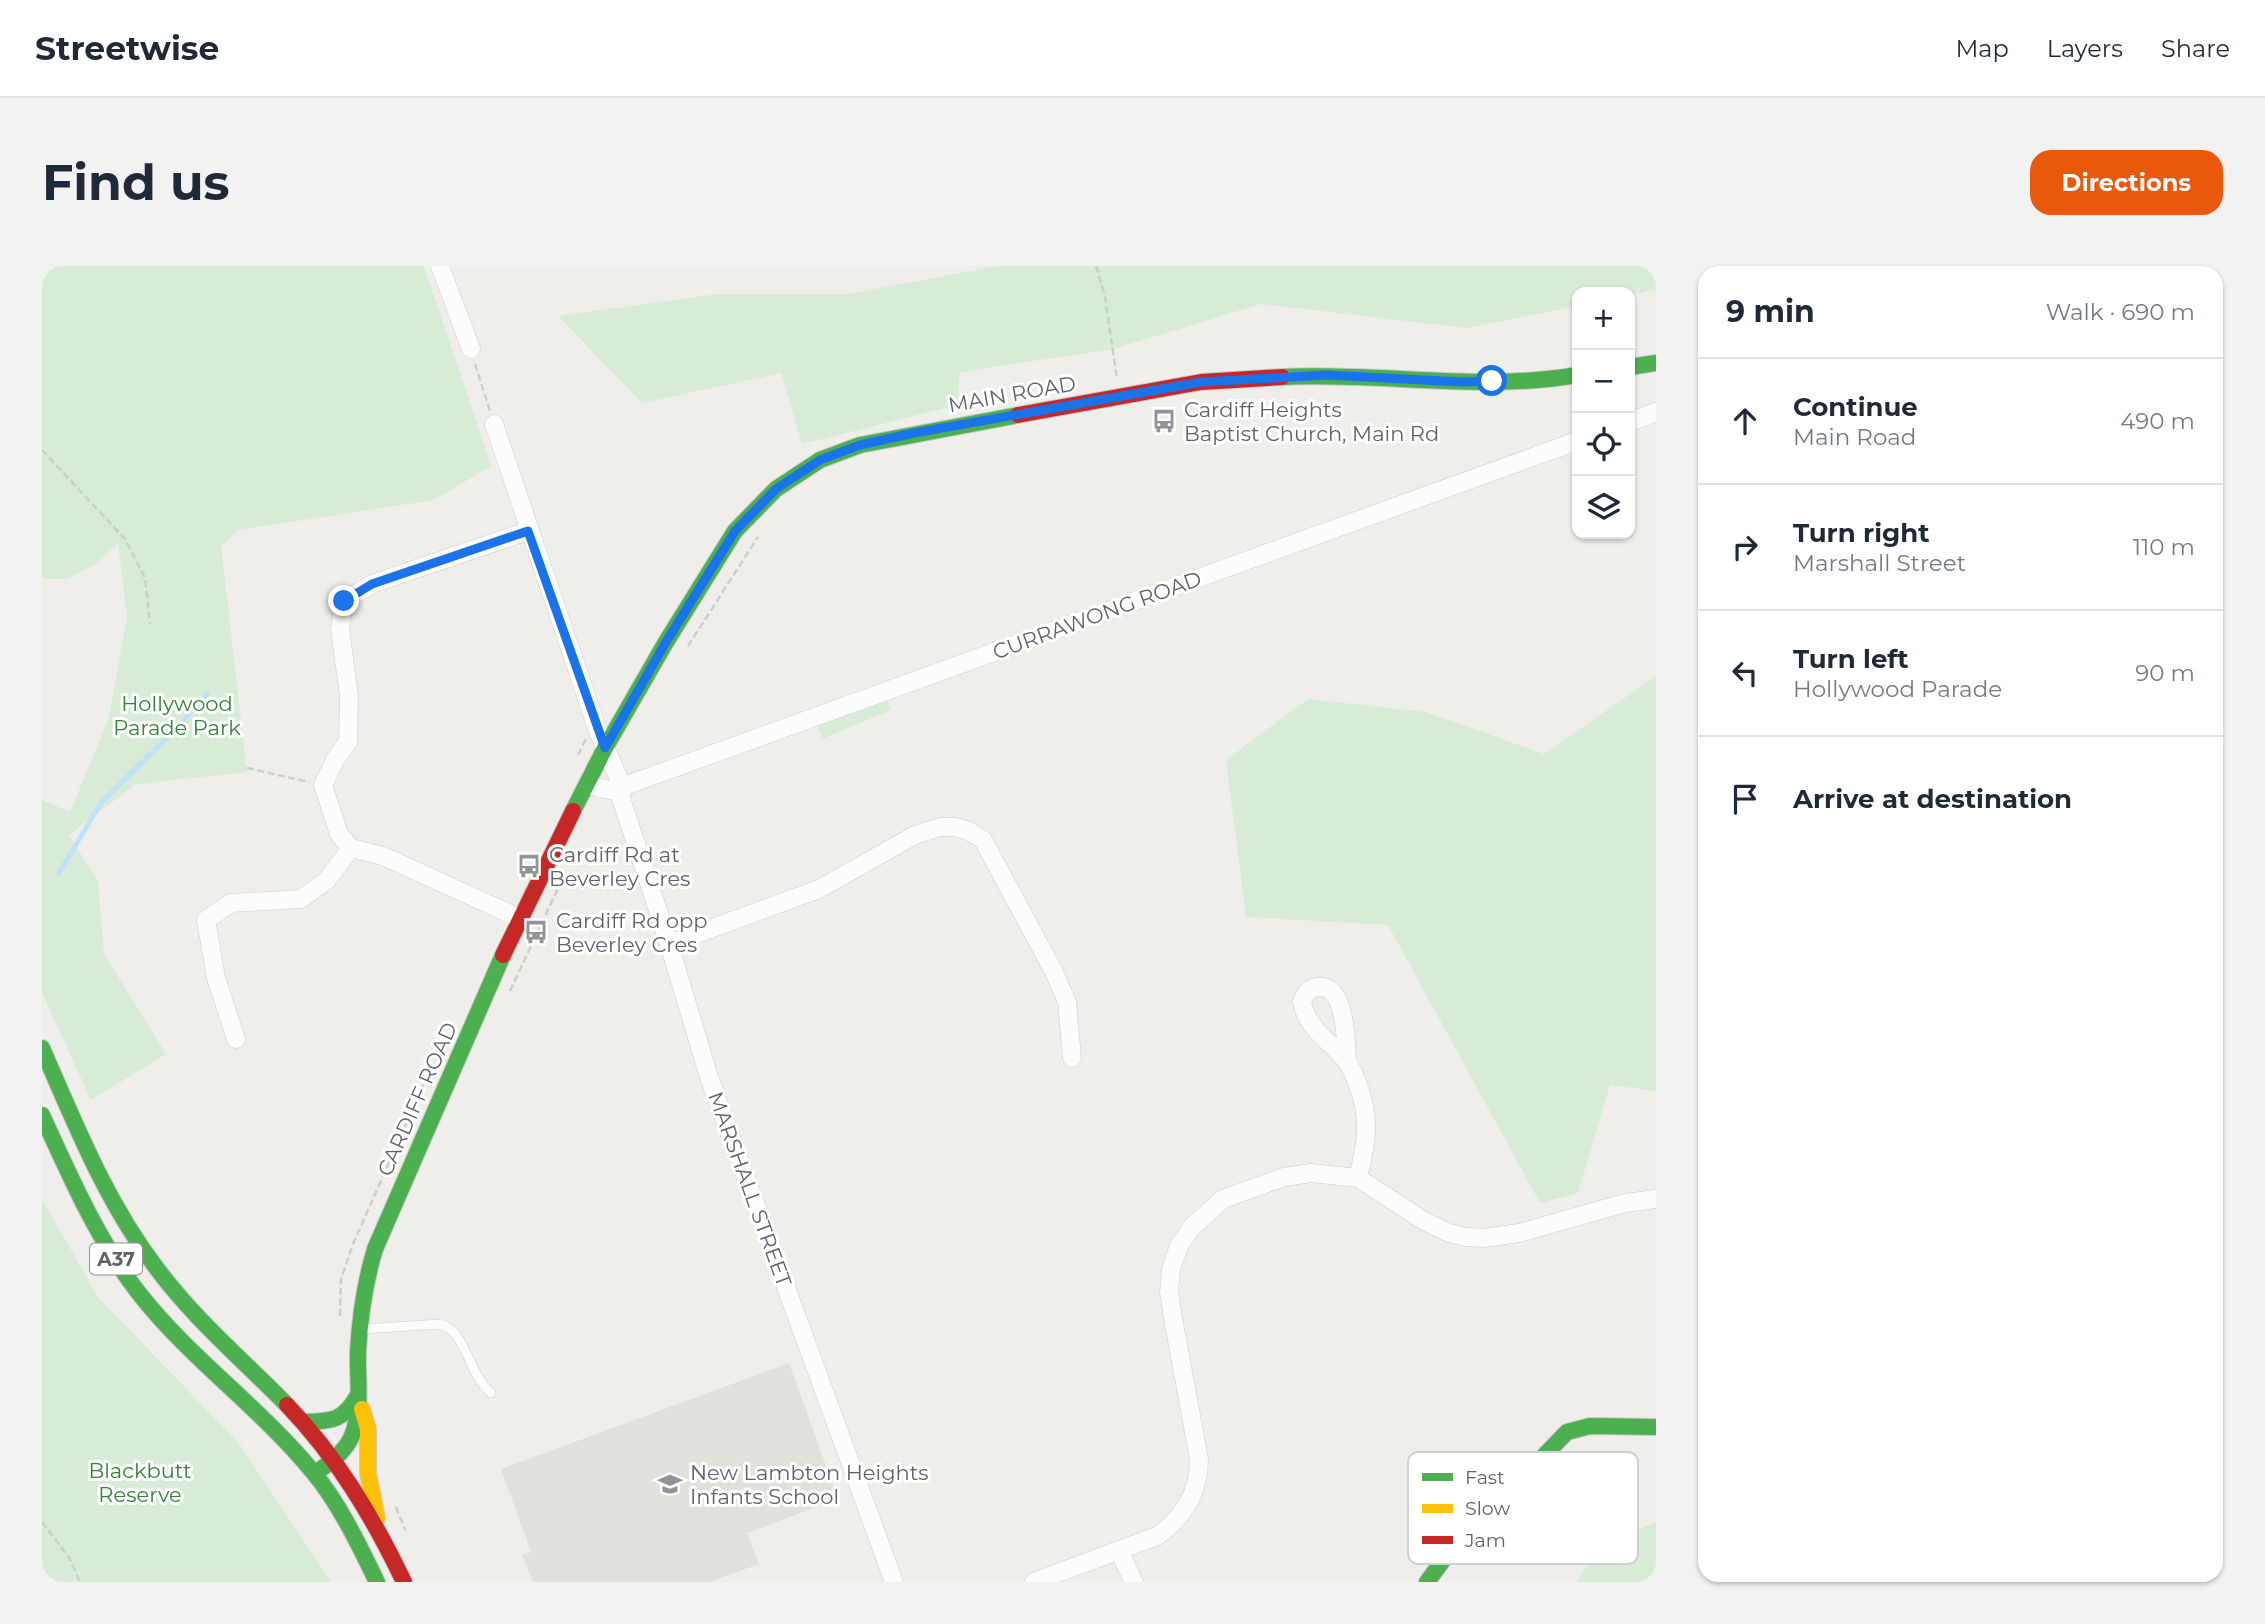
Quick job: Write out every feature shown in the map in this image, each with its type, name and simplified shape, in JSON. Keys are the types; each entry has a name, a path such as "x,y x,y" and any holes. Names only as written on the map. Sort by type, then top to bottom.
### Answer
{"main road":[{"path":"1635,366 1656,363"},
{"name":"MAIN ROAD","path":"605,748 666,642 735,531 776,489 820,460 860,445 914,433 1201,382 1326,375 1463,382 1548,380 1572,376"},
{"name":"CARDIFF ROAD","path":"315,1474 334,1459 351,1439 355,1426 360,1329 366,1278 383,1229 519,918 605,748"},
{"name":"A37","path":"42,1048 95,1167 120,1214 153,1265 189,1307 303,1422 334,1459 381,1534 404,1582"},
{"name":"A37","path":"42,1115 82,1202 105,1244 138,1292 172,1332 284,1439 315,1474 353,1534 377,1582"},
{"path":"303,1422 338,1419 349,1412 358,1395"},
{"path":"358,1395 368,1429 368,1474 381,1534"},
{"path":"1548,1452 1573,1429 1590,1426 1656,1427"},
{"path":"1427,1582 1440,1564"}],"street":[{"path":"440,266 471,349"},
{"path":"1635,420 1656,412"},
{"name":"MARSHALL STREET","path":"494,424 528,531 605,748 620,781 619,792 709,1077 894,1582"},
{"name":"CURRAWONG ROAD","path":"619,792 627,785 1572,443"},
{"path":"519,918 383,856 351,848 339,834 323,785 336,758 348,742 349,696 340,629 344,601 372,584 528,531"},
{"path":"587,785 619,792"},
{"path":"669,944 819,889 915,835 940,827 955,827 969,831 983,840 1054,972 1067,1002 1072,1058"},
{"path":"236,1039 216,978 206,919 231,903 302,899 327,880 351,848"},
{"path":"1347,1061 1362,1096 1367,1119 1366,1147 1359,1178"},
{"path":"1034,1582 1157,1536 1173,1525 1185,1511 1195,1490 1199,1459 1169,1292 1171,1269 1179,1246 1191,1228 1231,1195 1284,1177 1311,1173 1359,1178 1424,1221 1449,1233 1484,1238 1519,1233 1625,1203 1656,1199"},
{"path":"1119,1551 1134,1582"}],"lane":[{"path":"360,1329 448,1325 457,1333 477,1377 491,1393"}],"path":[{"path":"1096,266 1105,297 1120,396"},
{"path":"471,349 494,424"},
{"path":"42,450 125,539 145,578 150,624"},
{"path":"688,646 761,533"},
{"path":"247,768 323,785"},
{"path":"394,1503 408,1537"},
{"path":"42,1521 69,1557 80,1582"}],"shaded area":[{"name":"New Lambton Heights Infants School","path":"789,1363 838,1499 747,1533 759,1564 710,1582 533,1582 522,1555 531,1552 501,1469"}],"green space":[{"name":"Hollywood Parade Park","path":"42,266 424,266 491,466 434,500 238,530 221,546 247,772 136,784 69,835 98,881 104,954 166,1054 91,1100 42,993 42,800 70,812 109,718 127,617 118,543 99,562 68,579 42,579"},
{"path":"998,266 1656,266 1656,289 1635,294 1635,287 1572,287 1572,307 1467,328 1261,304 1113,349 960,372 957,405 802,444 781,373 642,403 558,316 718,294 848,294"},
{"path":"1656,676 1656,1091 1610,1085 1578,1193 1540,1203 1388,925 1246,917 1226,760 1308,699 1426,712 1544,754"},
{"path":"886,695 891,710 822,739 816,721"},
{"name":"Blackbutt Reserve","path":"42,1199 98,1297 240,1445 331,1582 42,1582"},
{"path":"1656,1521 1656,1582 1577,1582 1588,1564 1638,1564 1638,1530"}],"waterway":[{"path":"59,873 101,803 173,732 208,693"}],"traffic: fast":[{"path":"1635,366 1656,363"},
{"path":"1282,377 1504,382 1572,376"},
{"path":"573,811 605,748 666,642 735,531 776,489 820,460 860,445 1018,415"},
{"path":"321,1469 345,1447 355,1428 360,1325 375,1249 503,955"},
{"path":"42,1048 92,1160 137,1241 185,1303 287,1405"},
{"path":"42,1115 85,1206 123,1272 158,1316 271,1426 313,1472 340,1511 377,1582"},
{"path":"303,1422 335,1418 347,1410 358,1395"},
{"path":"1548,1452 1567,1432 1590,1426 1656,1427"},
{"path":"1427,1582 1440,1564"}],"traffic: slow":[{"path":"362,1409 368,1429 368,1473 377,1518"}],"traffic: jam":[{"path":"1018,415 1201,382 1282,377"},
{"path":"503,955 573,811"},
{"path":"287,1405 322,1445 353,1489 404,1582"}],"place":[{"name":"Cardiff Heights Baptist Church, Main Rd","path":"1164,421"},
{"name":"Cardiff Rd at Beverley Cres","path":"529,866"},
{"name":"Cardiff Rd opp Beverley Cres","path":"536,932"},
{"name":"New Lambton Heights Infants School","path":"670,1484"}],"route":[{"path":"344,601 372,584 528,531 605,748 666,642 735,531 776,489 820,460 860,445 914,433 1201,382 1326,375 1492,381"}]}
